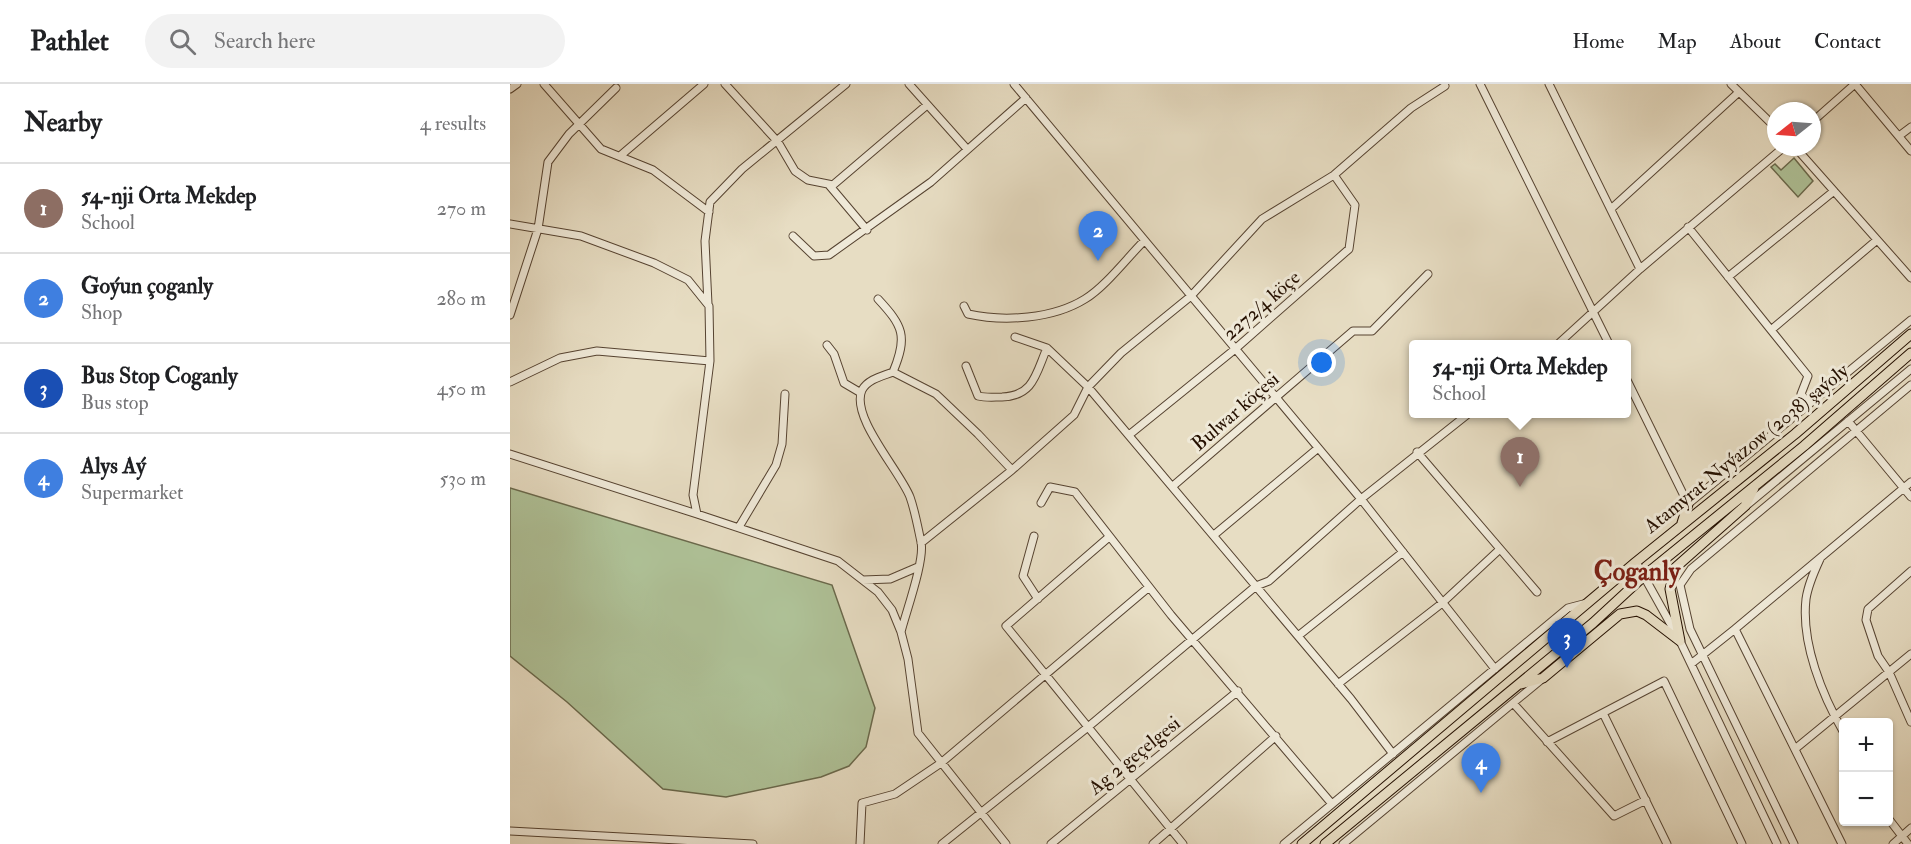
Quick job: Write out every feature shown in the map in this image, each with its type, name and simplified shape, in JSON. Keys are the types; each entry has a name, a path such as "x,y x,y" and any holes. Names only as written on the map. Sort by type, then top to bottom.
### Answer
{"main road":[{"name":"Atamyrat Nyýazow (2038) şaýoly","path":"1302,844 1636,562 1795,434 1911,334"},
{"name":"Atamyrat Nyýazow (2038) şaýoly","path":"1325,844 1593,623 1645,575 1757,484 1911,353"},
{"path":"1680,640 1671,600 1671,579 1676,567 1745,506 1757,484"},
{"path":"1682,524 1688,504"},
{"path":"1684,542 1713,533"},
{"path":"1516,686 1543,678 1620,614 1637,611 1652,618 1680,640"},
{"path":"1584,644 1593,623"}],"street":[{"path":"510,89 517,84"},
{"path":"544,84 601,149 653,170 709,212"},
{"path":"620,156 704,84"},
{"path":"724,84 778,142 795,171 808,180 829,185 833,185 927,105"},
{"path":"697,514 693,495 710,361 705,241 710,202 742,169 778,142 846,84"},
{"path":"909,84 967,149"},
{"path":"1014,84 1234,350 1361,499 1441,604 1495,669"},
{"path":"1436,84 1446,85"},
{"path":"1480,84 1607,340"},
{"path":"1549,84 1640,269"},
{"path":"1731,84 1767,119"},
{"path":"1821,114 1855,84 1911,151"},
{"path":"921,543 1012,470 1074,415 1088,387 1121,352 1191,296 1262,219 1334,175 1411,108 1446,85"},
{"path":"510,315 538,229 548,162 578,125 616,88"},
{"path":"1612,208 1739,92"},
{"path":"792,236 814,256 822,257 867,230 931,182 1026,98"},
{"path":"1899,136 1911,127"},
{"path":"1563,340 1640,269 1773,156"},
{"path":"1803,156 1911,278"},
{"name":"2272/4 köçe","path":"1129,435 1234,350 1350,249 1355,206 1334,175"},
{"path":"829,185 867,230"},
{"path":"1728,277 1834,191"},
{"path":"510,224 581,236 654,263 688,280 708,305"},
{"path":"1688,227 1808,376 1801,394 1809,404"},
{"path":"1771,330 1877,240"},
{"path":"963,306 968,314 986,318 1010,318 1064,310 1087,299 1144,241"},
{"name":"Bulwar köçesi","path":"1173,486 1353,331 1372,331 1428,274"},
{"path":"878,299 896,319 901,329 903,345 893,372"},
{"path":"1631,388 1688,504 1911,320"},
{"path":"1015,337 1047,348 1088,387 1338,684 1393,754"},
{"path":"826,345 834,354 844,382 861,393"},
{"path":"966,366 978,396 1016,396 1028,389 1047,348"},
{"path":"510,382 560,358 597,351 710,361"},
{"path":"1745,506 1911,369"},
{"path":"901,632 918,567 921,543 910,497 861,412 861,393 874,379 893,372 936,394 1012,470"},
{"path":"1794,844 1702,657 1690,629 1680,585 1683,577 1911,385"},
{"path":"739,527 776,465 782,444 785,394"},
{"path":"942,844 1194,641 1256,586 1269,581 1361,499 1417,452 1463,418"},
{"path":"1848,421 1911,497"},
{"path":"1214,535 1317,449"},
{"path":"1417,452 1537,592"},
{"path":"510,454 838,561 863,580 878,592 892,610 901,632 908,659 918,733 1006,844"},
{"path":"1691,664 1911,482"},
{"path":"1041,502 1050,487 1076,492 1149,587 1332,804"},
{"path":"1034,536 1023,576 1038,599"},
{"path":"1109,537 1006,626 1183,844"},
{"path":"1338,684 1441,604 1500,549"},
{"path":"1298,636 1403,552"},
{"path":"1821,556 1810,583 1806,625 1811,652 1839,724"},
{"path":"1636,562 1680,640 1777,844"},
{"path":"863,580 890,579 918,567"},
{"path":"1911,571 1868,609 1867,631 1878,656 1889,672 1911,722"},
{"path":"860,844 862,803 895,794 941,763 1149,587"},
{"path":"1284,844 1568,608 1579,603 1590,603"},
{"path":"1735,629 1842,844"},
{"path":"1795,749 1911,654"},
{"path":"1343,844 1543,678"},
{"path":"1547,742 1664,681 1742,844"},
{"name":"Ag 2 geçelgesi","path":"1051,844 1238,692"},
{"path":"1513,704 1614,816 1646,800"},
{"path":"1603,712 1667,844"},
{"path":"1153,844 1276,736"},
{"path":"1893,825 1908,844"},
{"path":"1893,844 1911,828"},
{"path":"510,831 629,841 753,844"}],"green space":[{"path":"1794,158 1813,181 1798,197 1771,167 1775,164 1781,170"},
{"path":"510,488 832,585 875,708 866,747 849,766 821,777 726,797 663,789 567,702 510,656"}],"place":[{"name":"Goýun çoganly","path":"1098,261"},
{"name":"54-nji Orta Mekdep","path":"1520,487"},
{"name":"Bus Stop Coganly","path":"1567,668"},
{"name":"Alys Aý","path":"1481,793"}],"district":[{"name":"Çoganly","path":"1637,571"}]}
